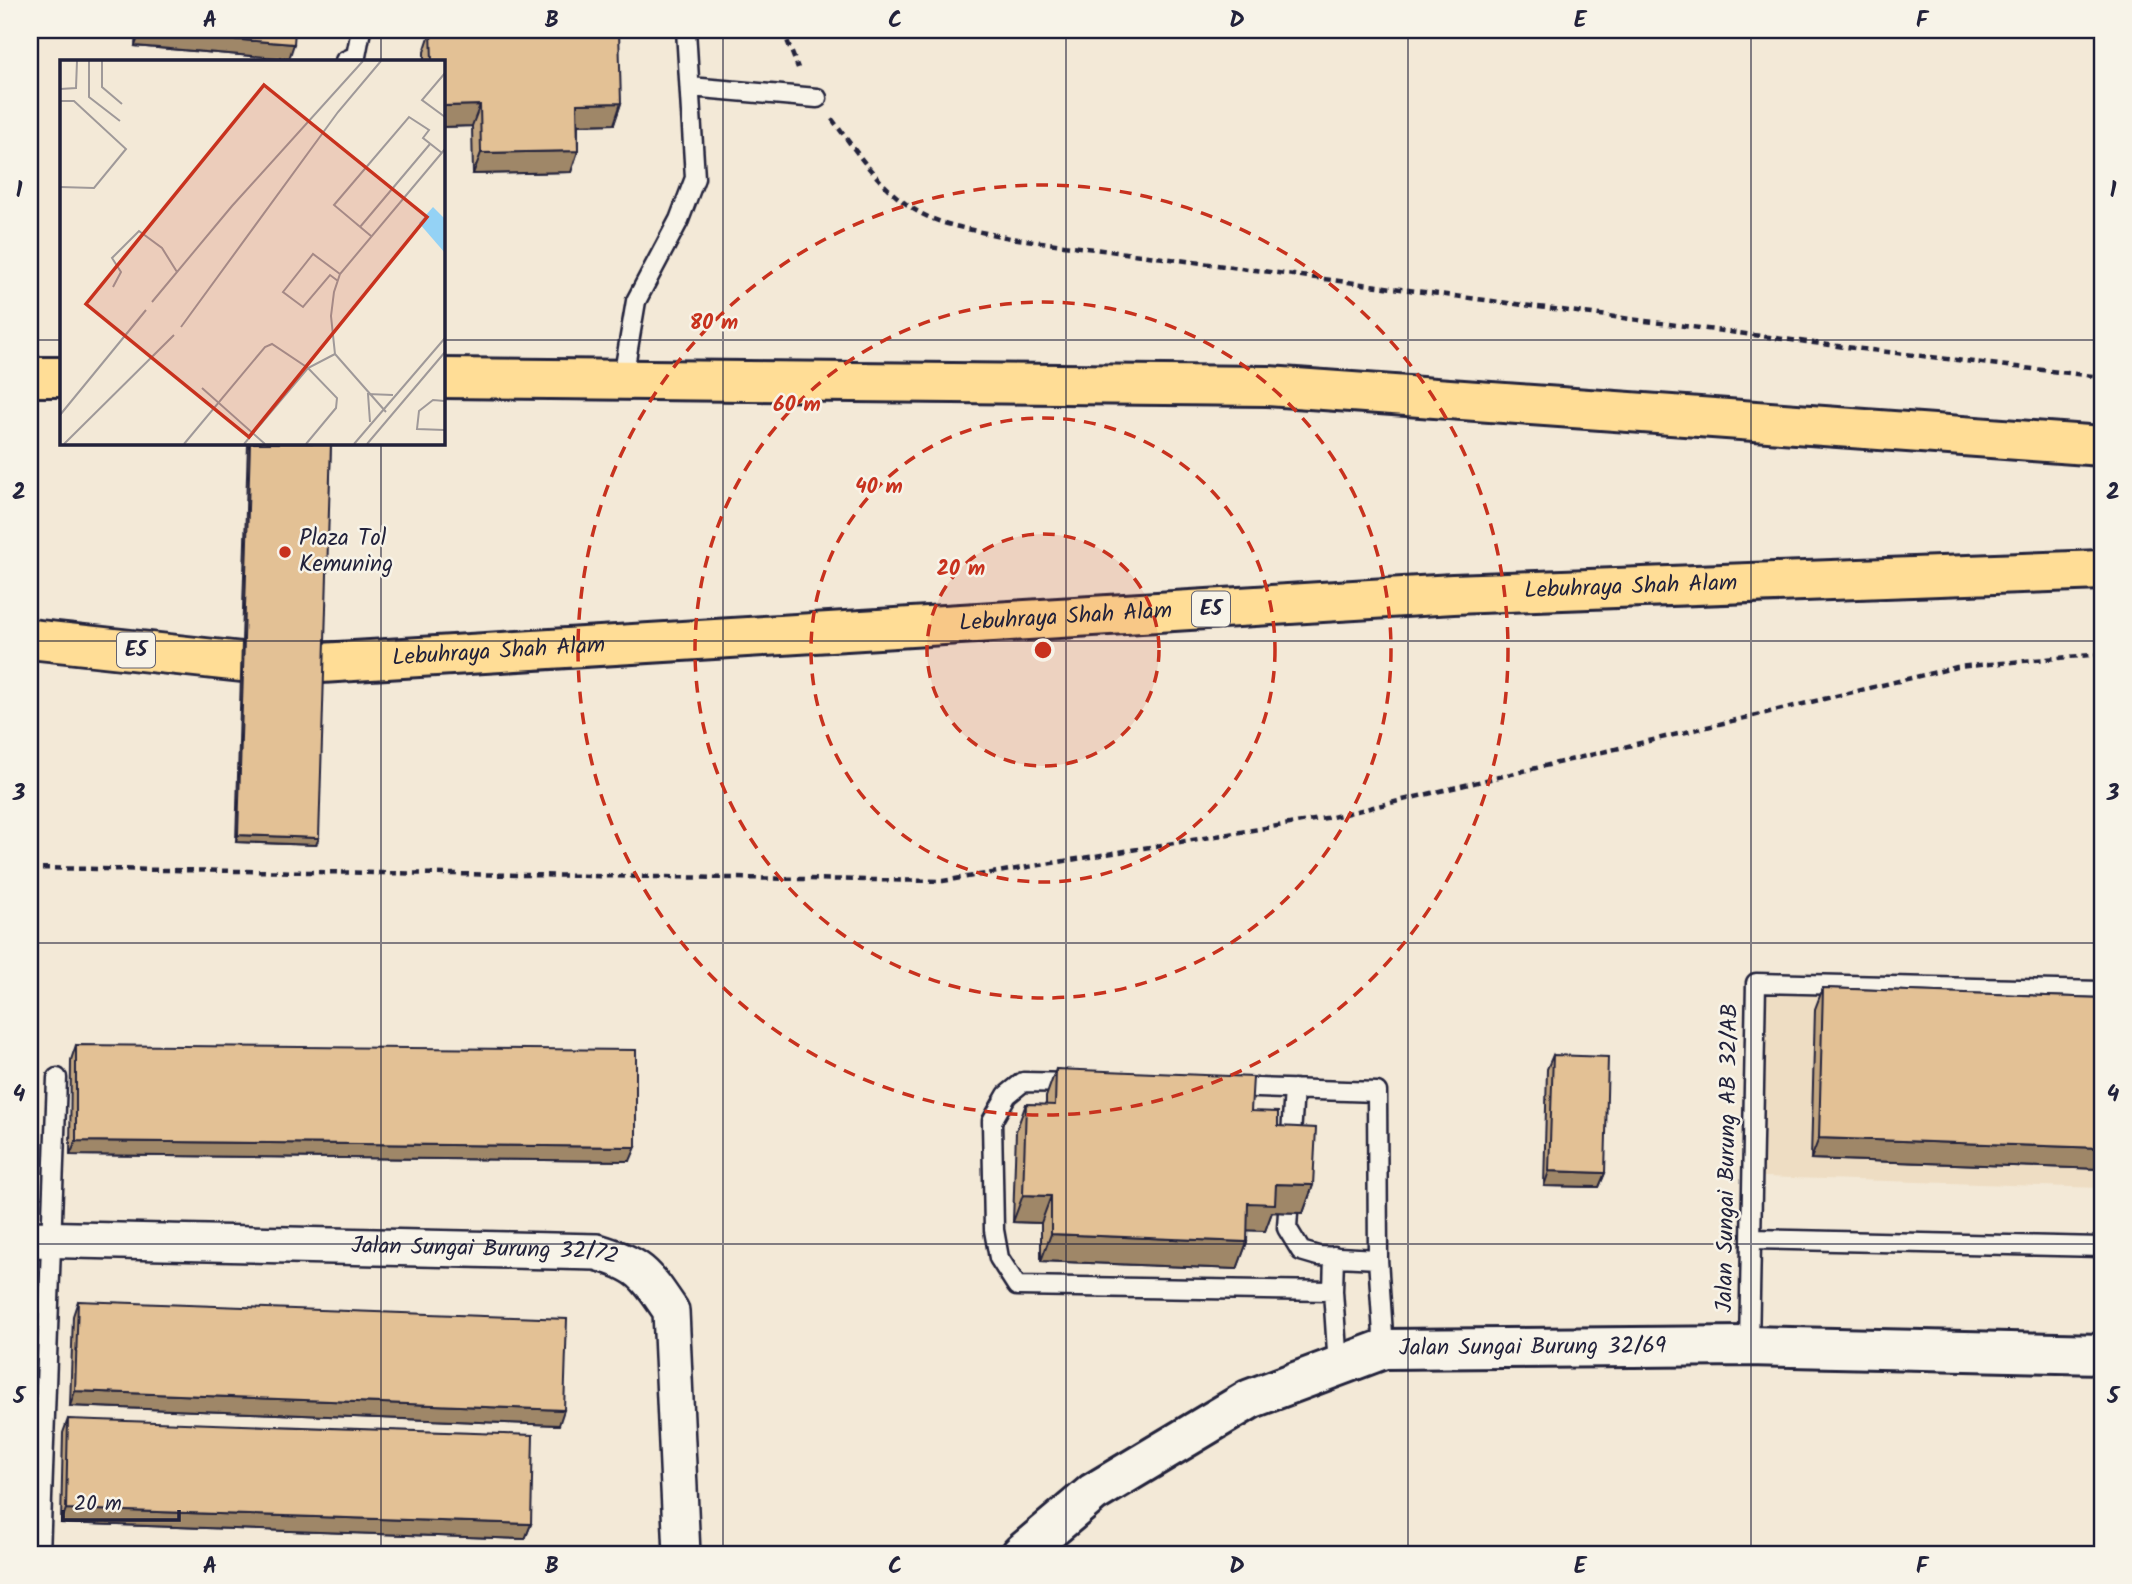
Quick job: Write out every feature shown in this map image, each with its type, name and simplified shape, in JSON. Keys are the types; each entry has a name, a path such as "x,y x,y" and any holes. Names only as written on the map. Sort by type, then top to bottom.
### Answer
{"highway":[{"path":"30,377 60,377"},
{"path":"444,378 1268,386 2102,446"},
{"name":"Lebuhraya Shah Alam","path":"321,663 1453,594 2102,570"},
{"name":"E5","path":"30,639 242,662"}],"street":[{"name":"Jalan Sungai Burung 32/72","path":"40,1239 597,1252 629,1261 652,1282 671,1311 682,1554"},
{"name":"Jalan Sungai Burung 32/69","path":"1021,1554 1093,1493 1251,1398 1384,1349 1749,1346 2102,1354"}],"lane":[{"path":"347,60 356,56 361,30"},
{"path":"623,378 636,301 679,220 695,177 686,30"},
{"path":"690,87 817,98"},
{"name":"Jalan Sungai Burung AB 32/AB","path":"1749,1346 1756,983 2102,991"},
{"path":"40,1554 40,1239 57,1077"},
{"path":"1091,1084 1023,1082 1007,1095 992,1121 995,1230 999,1258 1017,1286 1333,1291"},
{"path":"1213,1087 1377,1092 1378,1259 1384,1349"},
{"path":"1290,1155 1294,1089"},
{"path":"1288,1212 1287,1228 1301,1251 1378,1259"},
{"path":"1751,1239 2102,1247"},
{"path":"1334,1256 1333,1291 1338,1367"}],"path":[{"path":"783,30 802,79 876,177 903,203 939,222 1010,239 1845,347 2102,377"},
{"path":"30,868 943,881 1332,817 1957,667 2102,654"}],"shaded area":[{"path":"1767,994 2102,1002 2102,1188 1763,1177"}],"building":[{"path":"140,30 295,30 294,44"},
{"path":"619,30 621,103 577,104 578,151 481,153 480,105 444,106 444,60 432,60 431,31"},
{"name":"Plaza Tol Kemuning","path":"250,444 331,444 319,838 238,835"},
{"path":"1823,988 2102,998 2102,1148 1819,1138"},
{"path":"30,1036 33,1036 30,1103"},
{"path":"76,1045 636,1050 636,1147 76,1141"},
{"path":"1553,1055 1608,1057 1605,1173 1549,1171"},
{"path":"1056,1069 1253,1077 1251,1111 1278,1112 1278,1126 1316,1128 1313,1185 1276,1184 1275,1204 1248,1203 1247,1242 1051,1234 1051,1196 1023,1195 1026,1104 1055,1105"},
{"path":"78,1301 567,1319 564,1410 75,1391"},
{"path":"68,1419 533,1435 531,1524 66,1509"}],"place":[{"name":"Plaza Tol Kemuning","path":"285,552"}]}
